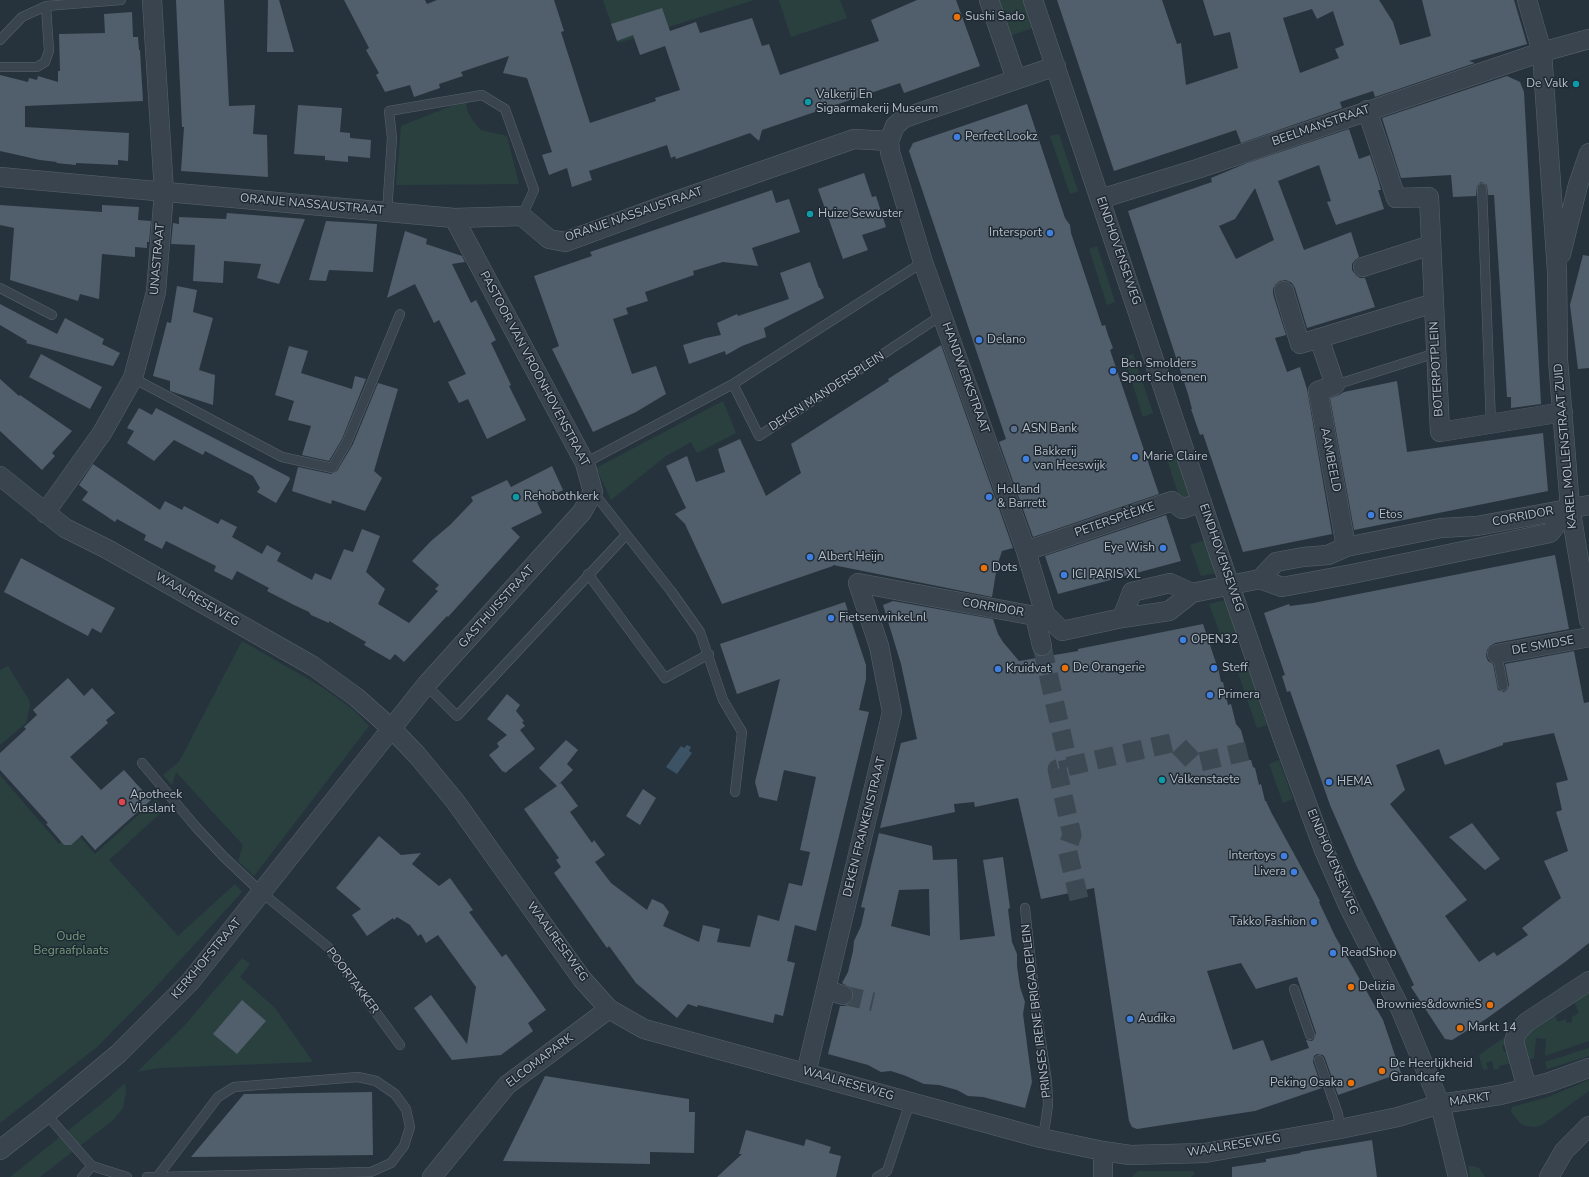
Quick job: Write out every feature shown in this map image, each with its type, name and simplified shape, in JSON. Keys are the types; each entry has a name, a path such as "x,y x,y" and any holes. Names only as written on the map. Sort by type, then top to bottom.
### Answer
{"street":[{"name":"UNASTRAAT","path":"45,513 102,433 134,378 156,292 164,192 152,0"},
{"path":"989,0 1016,79"},
{"name":"EINDHOVENSEWEG","path":"1033,0 1256,663 1324,850 1348,905 1400,1008 1440,1104"},
{"name":"KAREL MOLLENSTRAAT ZUID","path":"1527,0 1542,52 1556,271 1558,360 1570,507 1589,620"},
{"path":"1542,52 1589,39"},
{"name":"BEELMANSTRAAT","path":"1100,199 1197,169 1367,110 1542,52"},
{"path":"889,141 895,126 904,118 1056,66"},
{"name":"BOTERPOTPLEIN","path":"1367,110 1396,198 1429,197 1440,432 1563,412"},
{"name":"ORANJE NASSAUSTRAAT","path":"0,177 454,218 522,216 549,239 565,242 679,200 854,139 889,141"},
{"name":"HANDWERKSTRAAT","path":"889,141 890,152 923,262 1026,551 1040,615 1042,646"},
{"name":"KAREL MOLLENSTRAAT ZUID","path":"1556,271 1578,185 1589,153"},
{"name":"PASTOOR VAN VROONHOVENSTRAAT","path":"454,218 585,463 594,492"},
{"path":"1363,267 1431,245"},
{"name":"BOTERPOTPLEIN","path":"1284,291 1300,344 1434,302"},
{"path":"1319,338 1335,385"},
{"name":"AAMBEELD","path":"1335,385 1318,391 1346,547"},
{"name":"WAALRESEWEG","path":"0,476 65,528 107,549 313,666 356,697 417,755 456,801 582,979 609,1008 644,1029 1041,1138 1130,1155 1205,1153 1398,1117 1440,1104"},
{"name":"GASTHUISSTRAAT","path":"391,729 426,685 582,512 594,492"},
{"name":"PETERSPÈÈJKE","path":"1026,551 1172,501 1182,509 1202,502"},
{"path":"1570,507 1589,505"},
{"name":"CORRIDOR","path":"1570,507 1550,533 1282,587 1260,579 1276,562 1303,557 1328,555 1346,547 1392,537 1441,528 1477,526 1570,507"},
{"path":"1392,537 1406,563"},
{"path":"1327,579 1328,555"},
{"path":"1040,615 1062,631 1122,618 1169,611 1192,593 1260,579"},
{"name":"CORRIDOR","path":"858,583 1040,615"},
{"name":"DEKEN FRANKENSTRAAT","path":"806,1073 834,992 892,712 880,646 858,583"},
{"path":"1122,618 1132,592 1170,583 1192,593"},
{"name":"DE SMIDSE","path":"1497,654 1589,637"},
{"name":"KERKHOFSTRAAT","path":"0,1150 118,1054 190,982 391,729"},
{"path":"1527,1088 1514,1042 1517,1032 1527,1022 1589,981"},
{"name":"ELCOMAPARK","path":"432,1177 506,1085 609,1008"},
{"name":"MARKT","path":"1458,1177 1440,1104 1500,1095 1589,1068"},
{"path":"1549,1177 1564,1151 1586,1133"},
{"path":"1103,1151 1104,1177"}],"lane":[{"path":"0,40 22,17 46,6 121,0"},
{"path":"0,67 37,67 45,62 49,51 46,6"},
{"path":"387,212 392,138 389,111 482,96 505,109 534,190 522,216"},
{"path":"1482,188 1491,424"},
{"path":"585,463 733,384 923,262"},
{"path":"0,288 52,315"},
{"path":"134,378 282,457 332,468 347,442 400,314"},
{"name":"DEKEN MANDERSPLEIN","path":"733,384 759,436 942,316"},
{"path":"1335,385 1436,353"},
{"name":"PASTOOR VAN VROONHOVENSTRAAT","path":"594,492 671,591 700,632 709,654 723,700 742,732 735,792"},
{"path":"426,685 457,716 626,534"},
{"path":"588,574 665,678 709,654"},
{"path":"1497,654 1503,686"},
{"name":"POORTAKKER","path":"142,763 196,827 224,856 261,892 328,947 400,1045"},
{"name":"PRINSES IRENE BRIGADEPLEIN","path":"1025,908 1036,1009 1047,1082 1048,1105 1045,1126 1041,1138"},
{"path":"1294,989 1310,1035"},
{"path":"1319,1060 1338,1114 1340,1129"},
{"path":"147,1177 157,1177 234,1176 371,1172 391,1163 404,1146 410,1127 406,1109 395,1094 376,1081 358,1077 234,1087 218,1097 157,1177"},
{"path":"877,1177 887,1171 910,1102"},
{"path":"46,1114 92,1166 127,1177"},
{"path":"82,1177 92,1166"}],"green space":[{"path":"603,0 754,0 618,43"},
{"path":"779,0 840,0 847,18 791,37"},
{"path":"996,0 1027,0 1036,27 1009,36"},
{"path":"466,100 467,110 473,121 481,130 507,136 519,184 396,185 401,126"},
{"path":"1059,134 1078,191 1070,194 1050,136"},
{"path":"1097,246 1115,302 1107,305 1089,249"},
{"path":"1133,354 1153,413 1143,417 1124,357"},
{"path":"723,401 736,433 697,453 691,442 666,456 611,500 596,468"},
{"path":"1177,457 1192,501 1182,505 1167,460"},
{"path":"1205,540 1217,573 1201,576 1190,545"},
{"path":"1226,600 1237,635 1222,640 1209,604"},
{"path":"242,641 322,687 355,711 369,726 254,876 238,861 243,845 176,772 172,785 163,775 179,762"},
{"path":"8,666 29,700 30,705 26,723 0,745 0,670"},
{"path":"1249,670 1267,725 1257,728 1238,673"},
{"path":"1279,760 1293,799 1283,803 1269,764"},
{"name":"Oude Begraafplaats","path":"0,775 59,844 75,831 95,854 156,799 165,809 109,860 178,936 235,884 242,892 152,991 97,1047 0,1123"},
{"path":"242,958 250,964 240,977 275,1008 313,1062 158,1068 137,1072 185,1025"},
{"path":"1589,988 1589,1041 1545,1056 1546,1039 1536,1038 1534,1058 1528,1060 1523,1038 1553,1012 1558,1022 1565,1019 1567,1023 1572,1022 1572,1017 1579,1013 1573,998"},
{"path":"1505,1037 1506,1044 1502,1046 1504,1052 1508,1051 1511,1063 1499,1066 1499,1069 1494,1070 1492,1061 1486,1063 1488,1069 1484,1070 1479,1055"},
{"path":"1589,1048 1589,1056 1547,1069 1545,1062"},
{"path":"1589,1080 1589,1091 1542,1125 1535,1127 1526,1126 1520,1123 1511,1112 1512,1107 1548,1097"},
{"path":"125,1083 126,1092 123,1108 113,1120 40,1177 10,1177 105,1101"},
{"path":"1468,1166 1479,1168 1485,1177 1470,1177"},
{"path":"1138,1171 1193,1171 1195,1174 1191,1177 1132,1177"}],"water":[{"path":"687,745 691,747 689,751 692,753 677,774 666,767 681,746 684,748"}],"building":[{"path":"176,0 224,0 229,106 255,105 253,134 267,135 268,177 181,171 184,127 182,127"},
{"path":"268,0 279,0 294,52 267,52"},
{"path":"344,0 425,0 427,4 437,0 554,0 564,31 561,32 590,123 656,101 655,98 680,90 665,46 640,55 633,35 617,41 611,24 662,8 670,31 696,22 700,33 752,18 762,46 769,44 780,75 879,41 871,20 917,0 956,0 980,66 904,93 900,83 762,130 759,141 750,133 676,159 675,156 671,158 667,145 589,171 592,180 572,187 567,168 549,175 542,155 552,152 527,78 503,73 509,56 461,72 463,76 439,84 440,88 414,97 410,85 385,92 376,75 379,73 366,50 369,48"},
{"path":"1057,0 1162,0 1177,44 1181,43 1186,85 1238,68 1230,32 1214,36 1203,0 1379,0 1393,22 1400,45 1431,36 1422,0 1514,0 1527,44 1469,61 1475,63 1375,97 1373,91 1340,102 1342,108 1241,143 1236,130 1114,171","holes":["1312,9 1317,19 1333,11 1344,45 1335,49 1339,58 1300,73 1283,18"]},
{"path":"132,12 133,37 138,37 140,50 143,101 25,106 25,127 129,133 128,161 118,160 118,165 76,163 76,165 56,163 57,162 40,160 0,151 0,75 28,82 29,78 37,80 38,76 58,82 58,71 60,71 59,34 105,33 104,14"},
{"path":"1507,76 1520,82 1524,92 1541,404 1511,408 1511,397 1507,397 1494,195 1488,195 1487,185 1481,182 1477,186 1476,196 1453,197 1451,175 1401,178 1382,118"},
{"path":"1027,104 1065,218 1070,225 1071,233 1102,326 1105,325 1113,348 1110,350 1159,494 1033,537 999,442 1006,439 909,151 913,143"},
{"path":"298,105 342,108 340,132 350,133 350,138 371,140 370,158 348,156 348,162 325,160 325,156 294,154"},
{"path":"1349,129 1359,159 1370,155 1381,190 1378,190 1384,209 1336,225 1327,202 1331,201 1319,165 1278,181 1304,250 1351,232 1359,257 1352,264 1352,270 1360,278 1365,278 1375,307 1307,328 1295,288 1292,283 1286,280 1280,281 1273,289 1273,294 1286,335 1275,338 1287,372 1300,367 1307,389 1332,534 1243,552 1203,434 1200,435 1191,409 1188,394 1128,211 1212,182 1211,178 1247,163","holes":["1255,188 1274,240 1236,259 1219,226 1235,219"]},
{"path":"864,173 872,197 876,196 886,227 862,235 868,250 843,259 818,189"},
{"path":"772,190 776,203 789,199 800,232 752,248 758,266 723,262 693,271 694,275 645,292 648,301 626,308 628,314 613,319 632,374 656,366 666,394 636,412 593,432 552,349 559,346 534,276 592,256 590,252"},
{"path":"0,205 102,212 102,205 139,207 138,220 151,221 149,242 147,242 147,248 135,247 135,257 102,254 99,299 80,294 78,301 10,280 14,228 0,225"},
{"path":"227,213 305,219 279,284 257,278 261,264 224,261 223,283 193,281 195,245 171,244 173,223 179,224 179,217 226,219"},
{"path":"326,221 377,224 373,272 329,270 326,281 309,280"},
{"path":"405,231 427,239 426,244 462,256 465,262 452,264 471,303 476,300 496,340 491,343 511,385 509,386 526,420 487,439 468,399 459,403 448,382 466,374 439,320 434,323 415,284 387,298"},
{"path":"1583,255 1589,256 1589,368 1578,369 1570,305"},
{"path":"810,262 824,298 764,328 766,337 742,346 726,355 725,351 689,364 683,345 721,335 717,323 737,314 738,316 789,299 780,273"},
{"path":"177,286 197,290 193,312 213,318 199,370 215,375 213,405 170,391 170,381 153,376 167,322 171,323"},
{"path":"0,304 57,334 65,318 104,339 102,344 120,353 113,366 26,343 27,341 0,325"},
{"path":"941,345 1013,548 1002,551 997,566 992,597 833,565 722,604 685,524 675,514 686,508 666,466 687,456 696,482 725,472 718,449 740,439 766,496 801,473 791,444 889,381 888,379"},
{"path":"289,346 308,351 301,373 352,389 355,376 366,379 342,439 329,461 302,455 311,426 288,420 294,401 275,395"},
{"path":"41,354 102,387 90,409 29,377"},
{"path":"0,379 19,396 20,395 72,431 52,453 55,456 42,470 0,431"},
{"path":"1397,381 1407,452 1543,433 1548,491 1354,530 1330,398 1344,392"},
{"path":"378,383 398,389 374,471 382,478 365,511 332,500 331,504 292,491 298,467 331,474 337,471 353,444"},
{"path":"139,408 152,415 156,408 289,477 290,479 276,503 257,492 260,488 253,476 205,451 203,455 174,440 154,461 127,443 134,431 127,428"},
{"path":"93,464 160,510 165,501 182,510 184,506 218,524 221,519 237,527 232,537 262,554 267,545 281,553 277,561 312,580 315,573 331,580 344,549 353,552 362,529 380,536 366,572 385,589 378,604 409,623 438,591 435,589 439,585 412,561 473,501 471,497 507,480 511,487 552,466 563,490 537,502 542,513 511,528 520,537 448,617 447,616 404,662 395,654 390,660 364,645 366,642 329,621 329,623 311,615 309,612 267,591 269,588 237,571 232,580 214,571 216,566 166,541 162,549 144,540 146,535 117,519 115,522 82,500 88,492 79,485"},
{"path":"1166,515 1181,561 1058,594 1045,556"},
{"path":"1555,555 1569,629 1495,643 1487,650 1486,656 1488,661 1493,664 1498,690 1504,692 1507,690 1509,685 1505,664 1574,651 1584,703 1589,702 1589,943 1486,1019 1452,1040 1445,1039 1411,987 1414,985 1357,867 1330,805 1290,691 1287,692 1282,676 1285,675 1264,613 1289,604 1290,606 1313,603","holes":["1554,733 1568,780 1556,783 1562,810 1556,812 1568,851 1544,861 1561,898 1522,928 1528,935 1497,956 1494,952 1479,962 1445,916 1467,900 1390,804 1405,790 1396,765 1439,749 1445,765 1503,745 1503,743"]},
{"path":"21,558 115,608 101,633 92,628 88,636 4,592"},
{"path":"893,601 993,619 998,634 1019,661 1078,651 1078,649 1203,624 1221,682 1223,682 1228,705 1231,704 1236,724 1241,730 1249,760 1251,760 1253,767 1255,768 1265,801 1320,901 1319,902 1335,936 1383,1020 1401,1073 1338,1095 1325,1058 1323,1055 1317,1054 1314,1056 1313,1062 1322,1088 1255,1111 1137,1129 1132,1127 1129,1121 1094,888 1041,899 1018,798 975,807 974,802 954,804 955,812 880,828 901,743 917,739 901,664 883,605","holes":["1241,963 1256,989 1297,977 1316,1033 1312,1041 1306,1040 1309,1048 1271,1061 1263,1040 1233,1050 1207,971"]},
{"path":"845,602 866,665 866,679 859,710 869,712 816,931 795,925 787,961 795,963 783,1016 775,1014 773,1023 698,1005 697,1007 688,1004 677,1018 636,983 609,946 607,948 554,873 561,867 556,860 559,858 524,809 557,786 539,768 566,740 578,750 567,764 573,770 559,784 561,783 578,806 570,812 592,843 594,840 605,855 595,862 611,883 647,910 652,899 663,904 669,912 663,926 699,942 703,925 720,929 717,942 750,947 758,915 779,921 789,883 802,886 810,852 800,850 816,777 784,770 777,801 759,797 755,782 780,679 737,694 720,644"},
{"path":"68,678 84,696 92,688 115,713 106,720 108,723 70,757 101,790 124,770 151,800 95,850 82,835 71,845 64,845 46,824 48,823 0,770 0,753 26,729 24,727 37,715 33,710"},
{"path":"507,694 520,705 516,711 524,721 522,722 525,726 520,730 535,749 505,773 489,755 499,747 497,743 507,735 487,719"},
{"path":"643,789 656,798 640,825 626,816"},
{"path":"1472,823 1500,859 1485,870 1449,837"},
{"path":"879,833 932,846 933,860 957,859 960,940 995,936 983,860 1003,857 1010,908 1008,909 1012,942 1017,954 1020,987 1025,1002 1023,1014 1032,1082 1025,1108 983,1097 968,1096 957,1090 939,1085 924,1084 891,1071 881,1072 868,1065 828,1054 840,1006 845,1006 854,998 854,992 851,988 842,983 848,972 854,941 861,926 865,908 861,907","holes":["929,889 930,936 891,926 899,890"]},
{"path":"379,836 401,855 421,853 412,864 439,886 450,878 473,910 469,912 502,957 506,954 546,1010 528,1023 533,1031 501,1055 452,1060 414,1008 431,995 467,1044 476,987 438,935 426,943 421,934 418,936 410,925 397,917 394,920 393,918 367,936 352,915 361,909 336,888"},
{"path":"242,1000 266,1021 237,1054 213,1034"},
{"path":"545,1076 689,1099 689,1112 695,1112 694,1153 650,1152 650,1164 503,1161"},
{"path":"372,1092 373,1155 191,1157 244,1094"},
{"path":"746,1130 804,1146 806,1139 831,1147 829,1153 841,1156 836,1177 717,1177 742,1154 739,1154"},
{"path":"1372,1140 1377,1177 1232,1177 1232,1167 1266,1162 1266,1159 1301,1153 1300,1152"}],"tunnel":[{"path":"1042,646 1069,767"},
{"path":"1079,899 1067,849 1072,835 1057,769 1175,742 1195,763 1247,751"},
{"path":"843,995 873,1002"}],"place":[{"name":"Sushi Sado","path":"957,17"},
{"name":"De Valk","path":"1576,84"},
{"name":"Valkerij En Sigaarmakerij Museum","path":"808,102"},
{"name":"Perfect Lookz","path":"957,137"},
{"name":"Huize Sewuster","path":"810,214"},
{"name":"Intersport","path":"1050,233"},
{"name":"Delano","path":"979,340"},
{"name":"Ben Smolders Sport Schoenen","path":"1113,371"},
{"name":"ASN Bank","path":"1014,429"},
{"name":"Marie Claire","path":"1135,457"},
{"name":"Bakkerij van Heeswijk","path":"1026,459"},
{"name":"Rehobothkerk","path":"516,497"},
{"name":"Holland & Barrett","path":"989,497"},
{"name":"Etos","path":"1371,515"},
{"name":"Eye Wish","path":"1163,548"},
{"name":"Albert Heijn","path":"810,557"},
{"name":"Dots","path":"984,568"},
{"name":"ICI PARIS XL","path":"1064,575"},
{"name":"Fietsenwinkel.nl","path":"831,618"},
{"name":"OPEN32","path":"1183,640"},
{"name":"De Orangerie","path":"1065,668"},
{"name":"Steff","path":"1214,668"},
{"name":"Kruidvat","path":"998,669"},
{"name":"Primera","path":"1210,695"},
{"name":"Valkenstaete","path":"1162,780"},
{"name":"HEMA","path":"1329,782"},
{"name":"Apotheek Vlaslant","path":"122,802"},
{"name":"Intertoys","path":"1284,856"},
{"name":"Livera","path":"1294,872"},
{"name":"Takko Fashion","path":"1314,922"},
{"name":"ReadShop","path":"1333,953"},
{"name":"Delizia","path":"1351,987"},
{"name":"Brownies&downieS","path":"1490,1005"},
{"name":"Audika","path":"1130,1019"},
{"name":"Markt 14","path":"1460,1028"},
{"name":"De Heerlijkheid Grandcafe","path":"1382,1071"},
{"name":"Peking Osaka","path":"1351,1083"}]}
